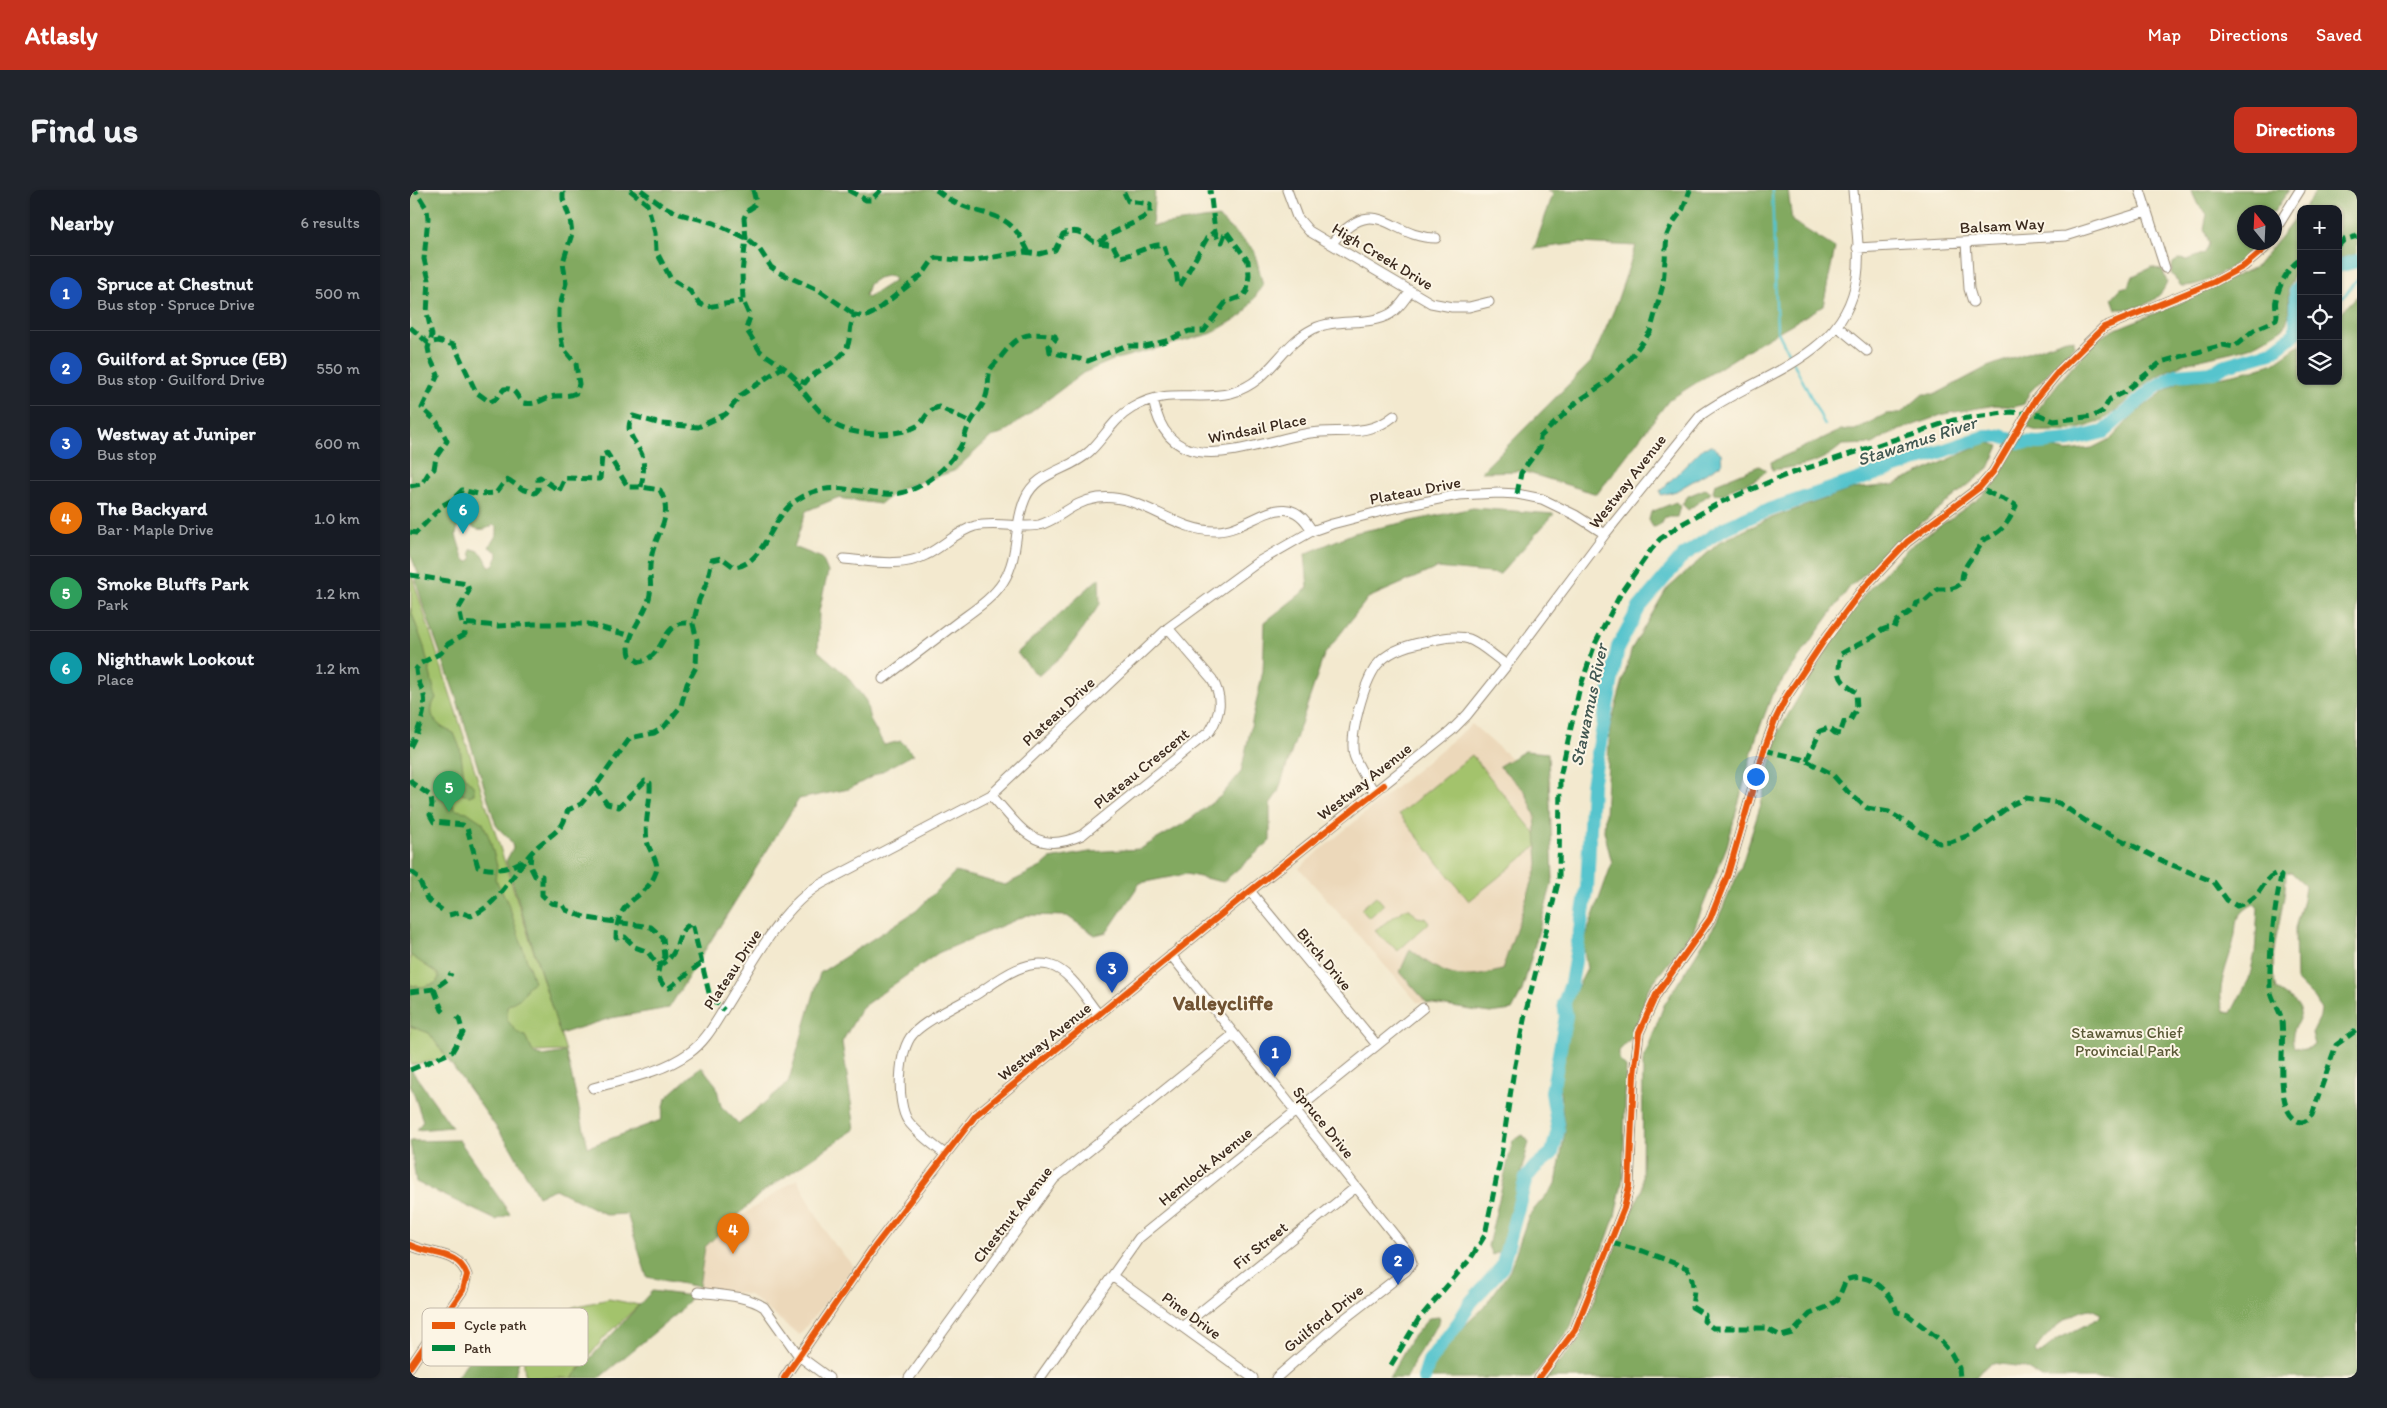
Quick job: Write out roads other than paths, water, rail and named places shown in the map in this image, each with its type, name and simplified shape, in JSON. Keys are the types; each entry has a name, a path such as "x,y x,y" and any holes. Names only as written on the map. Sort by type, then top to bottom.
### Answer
{"street":[{"name":"High Creek Drive","path":"1287,190 1297,218 1308,231 1332,243 1410,292 1431,303 1452,307 1469,307 1489,302"},
{"name":"Westway Avenue","path":"784,1378 876,1245 965,1126 984,1107 1451,731 1467,715 1507,666 1605,534 1701,414 1721,400 1808,354 1838,327 1855,289 1857,276 1853,190"},
{"path":"2140,190 2165,268"},
{"path":"2282,219 2300,190"},
{"name":"Balsam Way","path":"1857,248 2066,236 2146,211"},
{"path":"1332,243 1347,225 1366,218 1384,219 1419,237 1436,238"},
{"path":"1966,242 1969,289 1973,302"},
{"path":"1539,1378 1575,1330 1614,1237 1629,1186 1634,1076 1640,1033 1656,995 1695,943 1710,919 1728,874 1764,750 1775,720 1787,696 1823,642 1862,590 1907,542 1973,495 1993,472 2036,399 2059,371 2104,327 2214,282 2244,266 2260,250"},
{"path":"883,679 996,591 1014,560 1022,506 1032,486 1041,479 1080,460 1122,415 1131,408 1153,399 1182,394 1220,395 1242,389 1260,379 1301,336 1326,324 1379,318 1399,307 1410,292"},
{"path":"1838,327 1868,351"},
{"name":"Windsail Place","path":"1153,399 1158,420 1171,438 1188,450 1209,454 1308,434 1366,430 1386,423 1394,416"},
{"name":"Plateau Drive","path":"593,1088 664,1067 679,1060 700,1044 780,923 794,905 810,890 991,795 1168,628 1258,562 1312,531 1390,509 1458,495 1499,493 1542,499 1575,514 1605,534"},
{"path":"844,559 909,561 928,554 973,527 986,524 1040,525 1077,504 1108,498 1133,503 1200,530 1233,528 1264,512 1282,509 1304,517 1312,531"},
{"name":"Plateau Crescent","path":"991,795 1030,836 1040,842 1051,844 1067,842 1082,835 1210,731 1218,716 1220,700 1217,687 1168,628"},
{"path":"1374,792 1354,757 1352,743 1358,715 1370,678 1377,665 1388,655 1407,646 1456,638 1470,639 1507,666"},
{"name":"Birch Drive","path":"1250,891 1377,1045"},
{"name":"Spruce Drive","path":"1171,955 1408,1252 1412,1263"},
{"path":"945,1154 916,1131 904,1112 901,1060 905,1047 913,1034 1010,974 1032,965 1050,965 1062,971 1099,1015"},
{"name":"Hemlock Avenue","path":"1040,1378 1139,1238 1423,1008"},
{"name":"Chestnut Avenue","path":"909,1378 1054,1180 1234,1034"},
{"name":"Fir Street","path":"1183,1326 1356,1187"},
{"path":"410,1245 455,1258 461,1262 467,1275 463,1290 451,1308"},
{"name":"Guilford Drive","path":"1276,1378 1325,1335 1406,1271 1412,1263"},
{"name":"Pine Drive","path":"1112,1276 1253,1378"},
{"path":"698,1292 748,1299 764,1307 799,1356 829,1378"},
{"path":"410,1367 422,1350"}],"water":[{"path":"1712,446 1721,453 1722,464 1676,491 1661,495 1660,491 1703,448"}],"waterway":[{"path":"1772,190 1777,330 1825,425"},
{"name":"Stawamus River","path":"2342,265 2357,261"},
{"path":"2342,297 2357,279"},
{"name":"Stawamus River","path":"1424,1378 1429,1361 1459,1322 1471,1302 1502,1267 1526,1178 1535,1167 1552,1153 1558,1130 1552,1092 1566,1016 1564,1003 1571,984 1587,889 1592,785 1618,647 1639,608 1683,556 1723,529 1754,515 1987,436 2000,436 2019,442 2039,443 2070,440 2103,432 2154,388 2176,375 2214,372 2223,366 2271,352 2296,333 2297,288"}],"place":[{"name":"Nighthawk Lookout","path":"463,534"},
{"name":"Smoke Bluffs Park","path":"449,812"},
{"name":"Westway at Juniper","path":"1112,993"},
{"name":"Spruce at Chestnut","path":"1275,1077"},
{"name":"The Backyard","path":"733,1254"},
{"name":"Guilford at Spruce (EB)","path":"1398,1285"}],"district":[{"name":"Valleycliffe","path":"1223,1003"}],"park label":[{"name":"Stawamus Chief Provincial Park","path":"2127,1041"}]}
